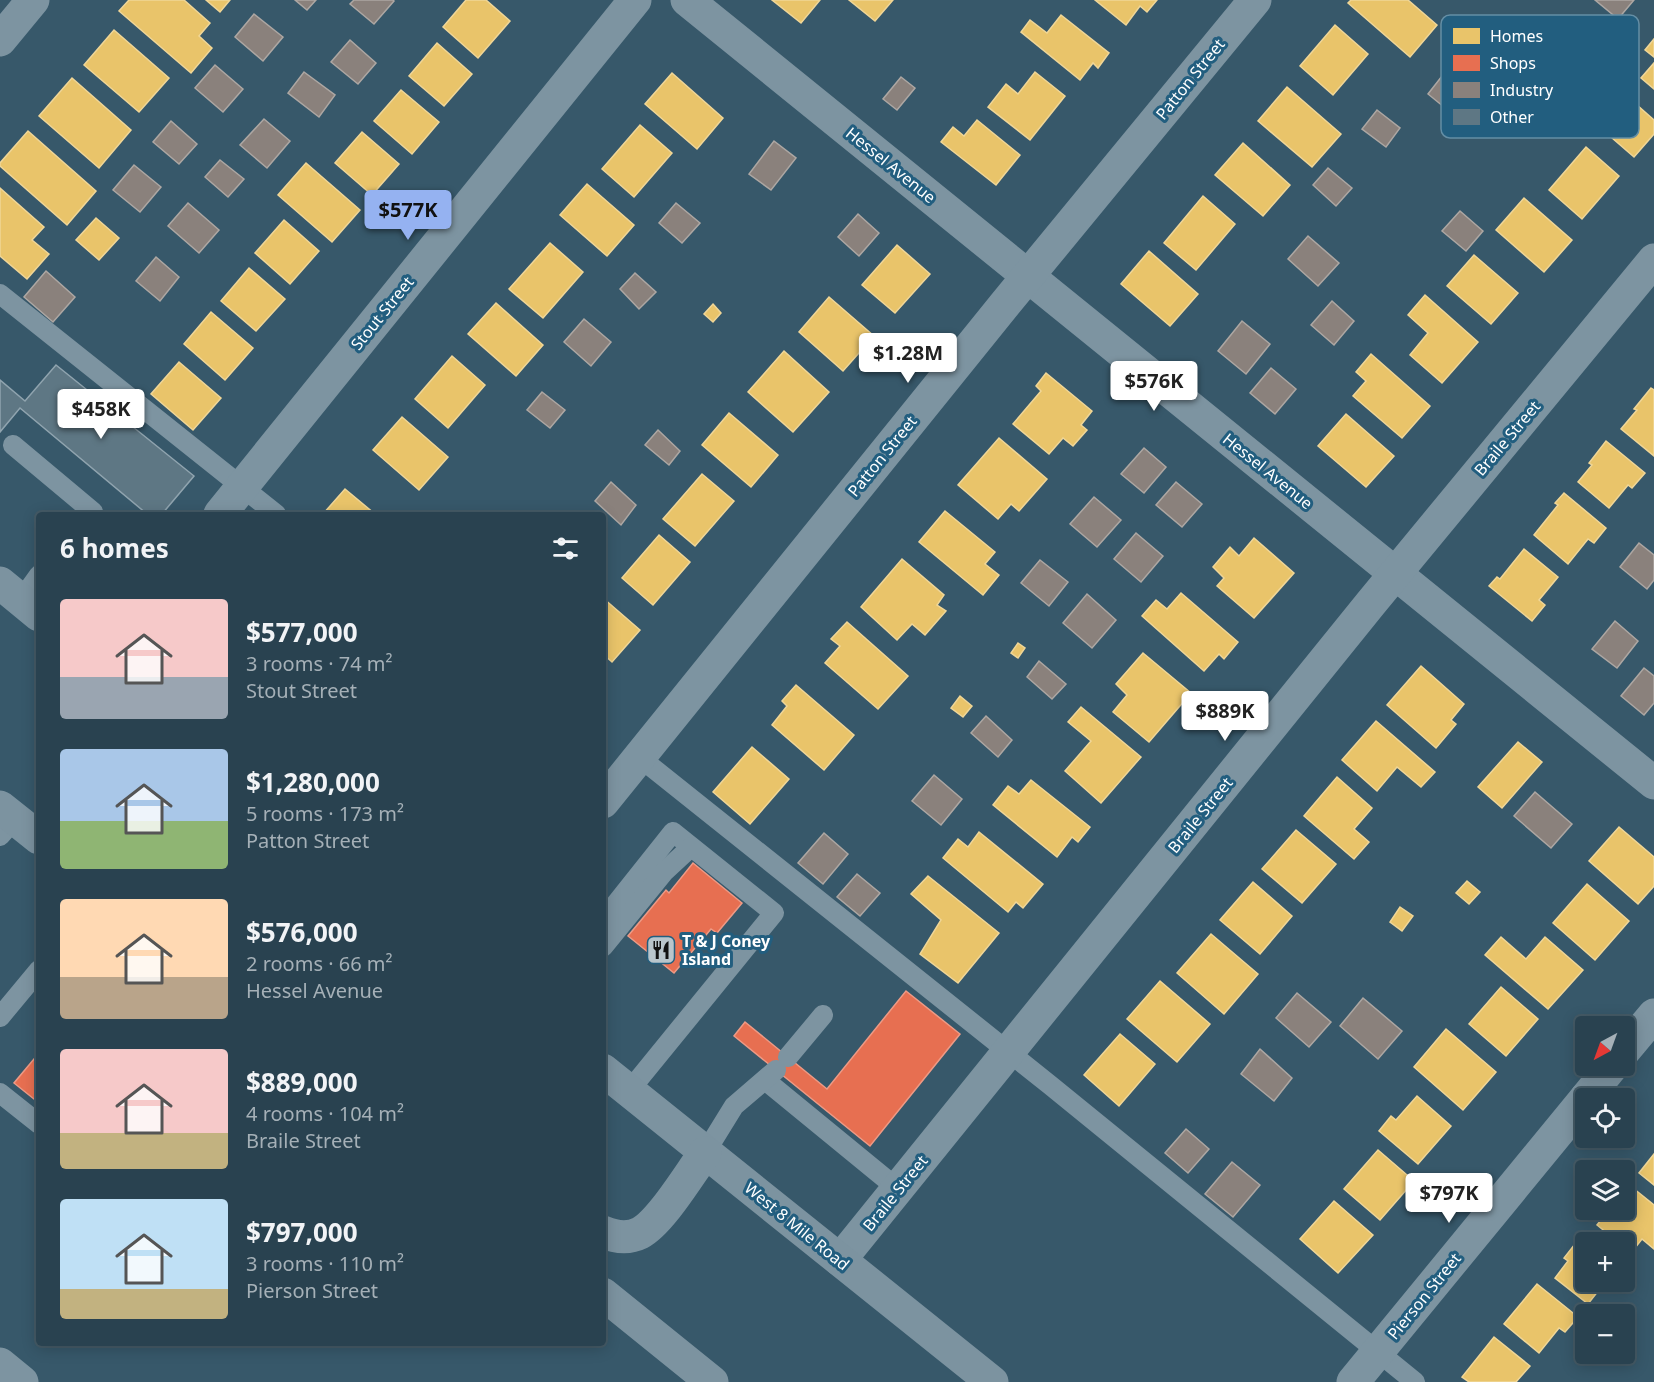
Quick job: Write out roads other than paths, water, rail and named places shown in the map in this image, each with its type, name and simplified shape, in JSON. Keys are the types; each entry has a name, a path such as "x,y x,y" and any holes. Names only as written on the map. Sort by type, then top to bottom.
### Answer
{"highway":[{"name":"West 8 Mile Road","path":"606,1072 992,1382"},
{"path":"606,1233 616,1237 629,1236 648,1227 705,1153"},
{"path":"606,1296 712,1382"}],"street":[{"path":"0,40 33,0"},
{"name":"Stout Street","path":"222,512 635,0"},
{"name":"Hessel Avenue","path":"687,0 1654,783"},
{"name":"Patton Street","path":"606,790 639,757 1255,0"},
{"name":"Braile Street","path":"840,1260 1395,573 1654,260"},
{"path":"1635,1038 1654,1015"},
{"name":"Pierson Street","path":"1594,1088 1604,1076"},
{"name":"Pierson Street","path":"1353,1382 1575,1111"},
{"path":"0,1364 22,1382"}],"lane":[{"path":"0,294 273,512"},
{"path":"13,444 93,512"},
{"path":"639,757 1415,1382"},
{"path":"606,916 673,832 774,913 629,1091"},
{"path":"606,943 664,872 691,847"},
{"path":"0,1017 36,974"},
{"path":"705,1153 734,1106 776,1069 823,1015"},
{"path":"776,1069 898,1189"},
{"path":"0,1093 36,1122"}],"place":[{"name":"T & J Coney Island","path":"661,950"}]}
